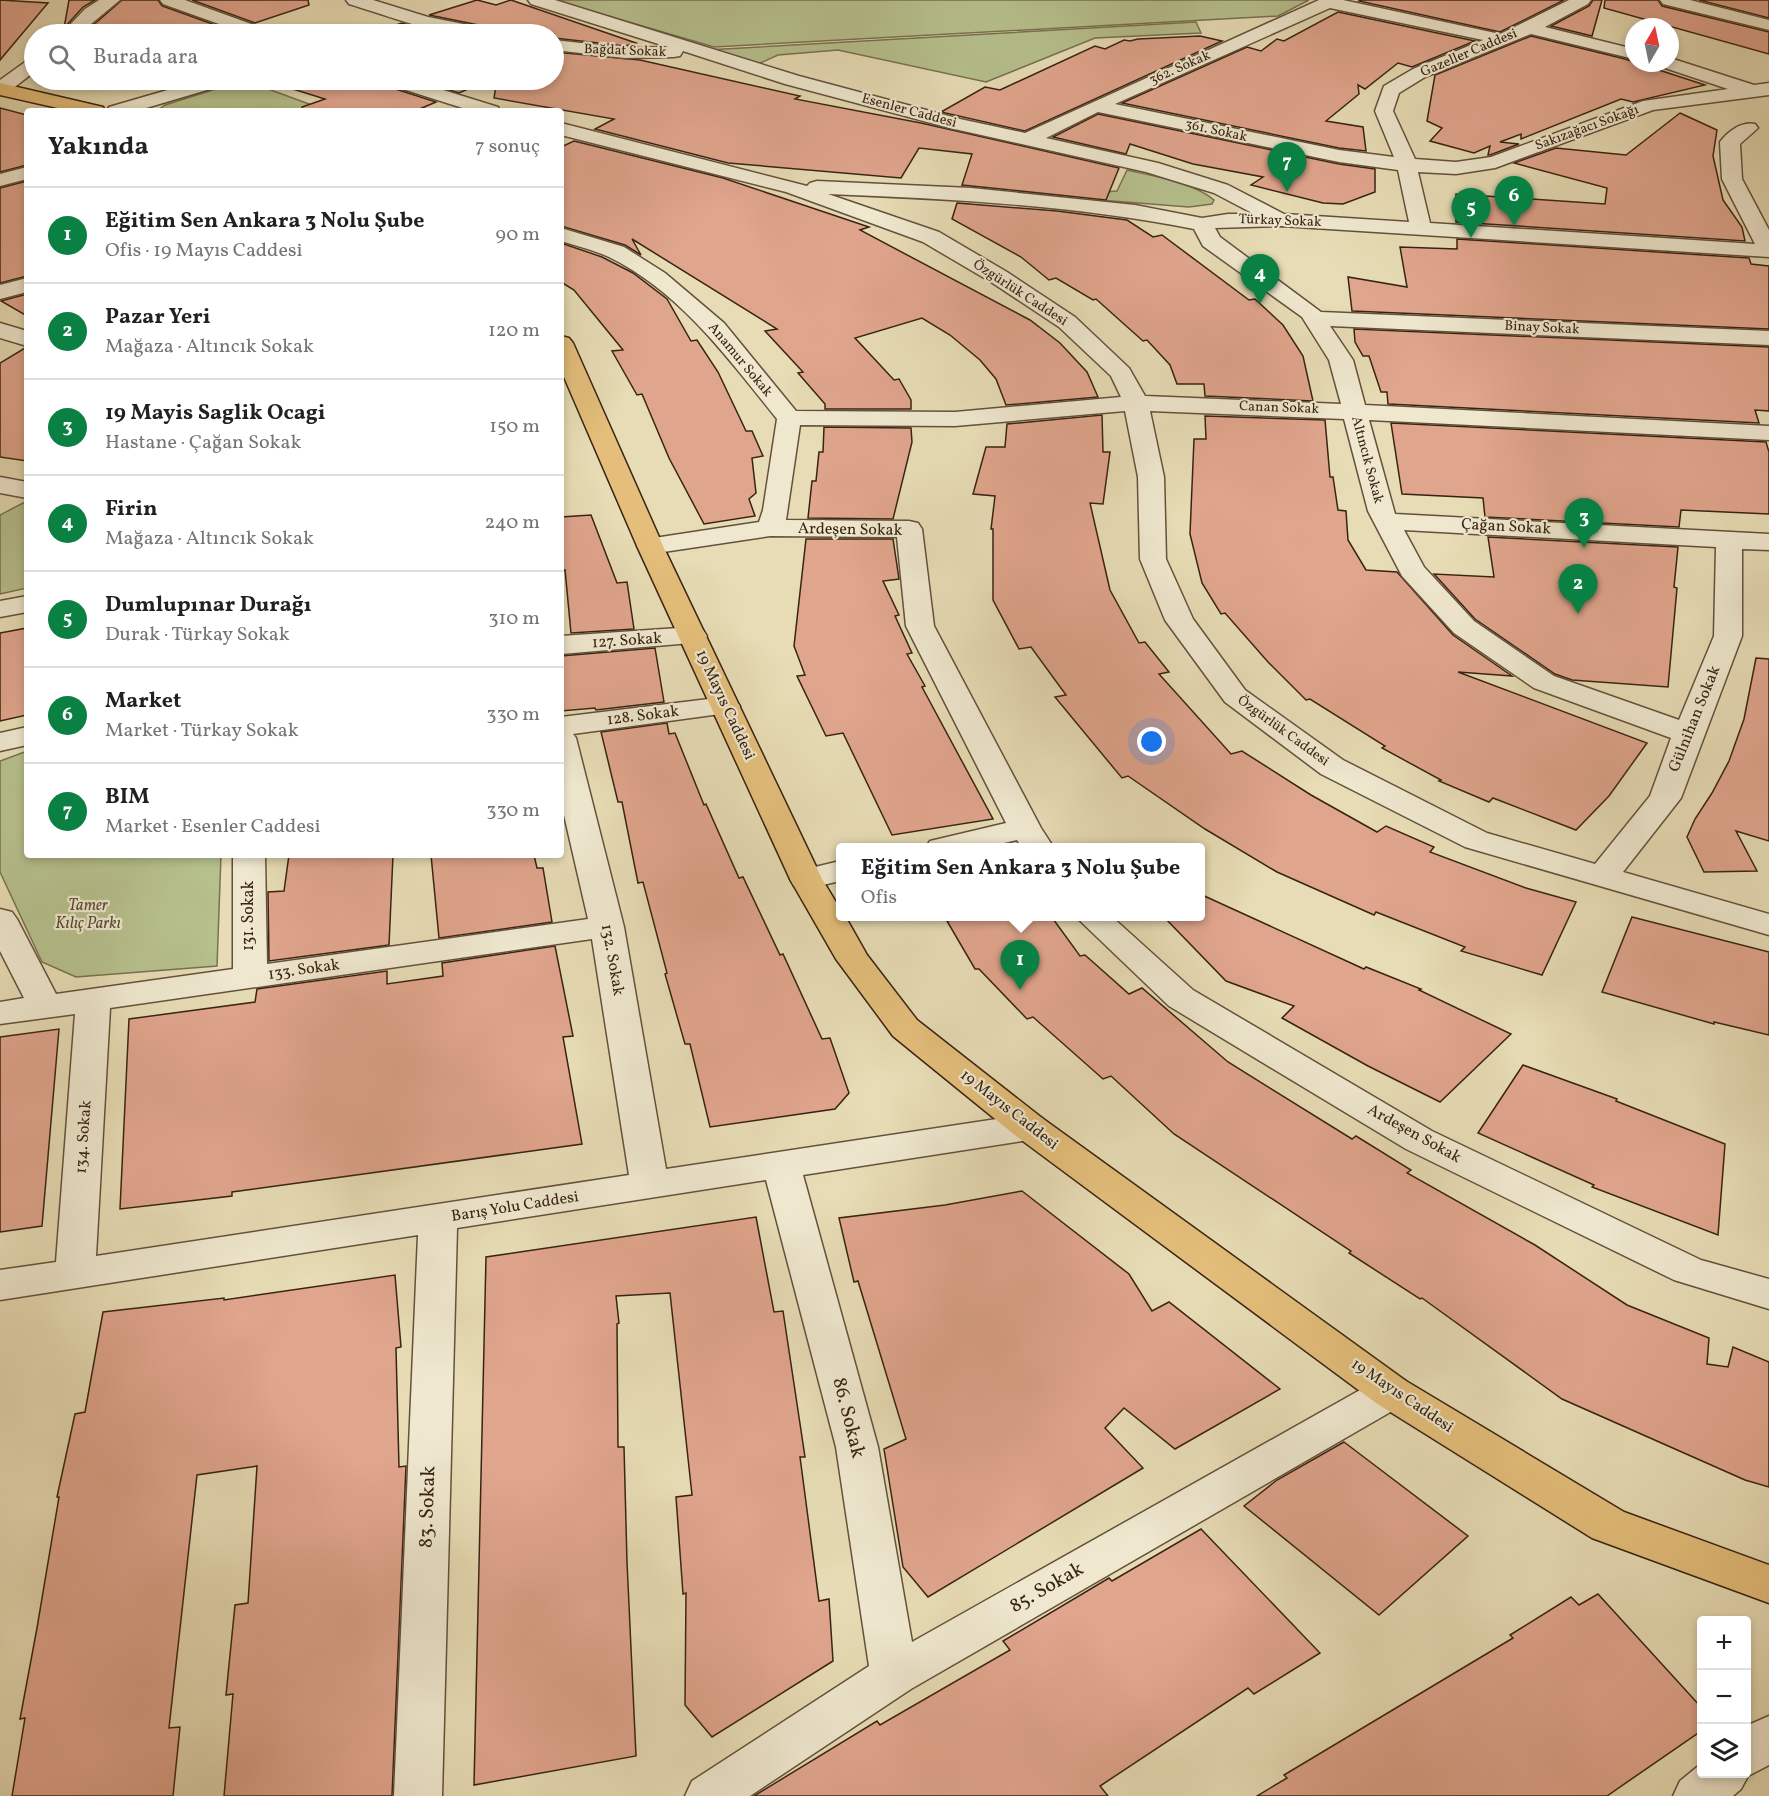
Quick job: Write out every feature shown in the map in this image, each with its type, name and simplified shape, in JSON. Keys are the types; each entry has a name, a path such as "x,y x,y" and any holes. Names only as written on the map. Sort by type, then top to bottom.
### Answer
{"main road":[{"path":"0,89 83,108"},
{"name":"19 Mayıs Caddesi","path":"564,350 650,546 806,879 853,959 905,1028 1029,1127 1391,1392 1608,1525 1769,1584"}],"street":[{"path":"79,24 111,0"},
{"path":"169,0 235,24"},
{"path":"355,0 436,24"},
{"name":"Esenler Caddesi","path":"537,0 697,52 946,121 1151,167 1221,189 1281,220"},
{"name":"Gazeller Caddesi","path":"1420,229 1407,165 1384,111 1391,90 1419,73 1529,28 1582,0"},
{"path":"1669,0 1769,25"},
{"path":"1331,1 1501,39"},
{"name":"362. Sokak","path":"1028,139 1096,106 1331,1"},
{"path":"1529,28 1625,52"},
{"name":"Bağdat Sokak","path":"564,46 625,53 697,52"},
{"path":"1679,66 1760,90"},
{"path":"0,89 24,71"},
{"path":"126,108 186,90"},
{"path":"425,90 482,108"},
{"name":"Sakızağacı Sokağı","path":"1407,165 1456,168 1495,162 1650,105 1760,90"},
{"path":"1683,100 1748,128 1769,133"},
{"name":"361. Sokak","path":"1096,106 1339,156 1407,165"},
{"path":"1748,128 1730,142 1732,179 1769,251"},
{"name":"Özgürlük Caddesi","path":"564,130 793,188 931,237 999,277 1067,322 1121,373 1136,404 1150,477 1153,560 1179,620 1235,696 1332,767 1476,840 1769,925"},
{"path":"0,180 24,174"},
{"name":"Türkay Sokak","path":"793,188 834,187 971,194 1135,211 1202,224 1228,220 1281,220 1769,251"},
{"name":"Altıncık Sokak","path":"1202,224 1211,241 1311,313 1341,360 1381,510 1386,521 1412,570 1464,627 1544,682 1688,734"},
{"name":"Anamur Sokak","path":"564,235 616,252 657,278 716,328 789,418"},
{"path":"0,292 24,286"},
{"name":"Binay Sokak","path":"1314,318 1769,338"},
{"name":"Canan Sokak","path":"789,418 955,419 1136,404 1354,412 1769,433"},
{"path":"770,528 776,510 789,418"},
{"path":"0,502 17,488"},
{"name":"Çağan Sokak","path":"1386,521 1769,542"},
{"name":"Ardeşen Sokak","path":"650,546 770,528 909,529 920,626 1031,838 986,843"},
{"name":"Gülnihan Sokak","path":"1602,877 1665,798 1728,636 1729,539"},
{"path":"0,609 24,605"},
{"name":"127. Sokak","path":"564,645 693,636"},
{"name":"128. Sokak","path":"564,726 724,706"},
{"path":"0,742 24,737"},
{"name":"132. Sokak","path":"564,750 607,927 650,1186"},
{"name":"131. Sokak","path":"249,858 250,977"},
{"path":"806,879 836,872"},
{"path":"0,919 46,1006"},
{"name":"Ardeşen Sokak","path":"1096,921 1181,998 1419,1140 1688,1270 1769,1294"},
{"name":"133. Sokak","path":"0,1013 607,927"},
{"name":"134. Sokak","path":"75,1273 93,1000"},
{"name":"Barış Yolu Caddesi","path":"0,1285 1029,1127"},
{"name":"86. Sokak","path":"781,1165 858,1448 894,1675"},
{"name":"83. Sokak","path":"418,1796 438,1219"},
{"name":"85. Sokak","path":"709,1796 894,1675 1391,1392"},
{"path":"1751,1751 1769,1737"},
{"path":"1697,1796 1718,1778"}],"green space":[{"path":"554,0 1309,0 1278,16 714,47"},
{"path":"1196,22 1201,33 1095,38 986,82 838,50 778,55 758,64 705,50"},
{"path":"212,90 271,90 320,108 161,108"},
{"path":"1127,170 1185,185 1214,200 1212,204 1189,207 1087,199 1091,193 1117,191"},
{"path":"24,503 24,589 0,594 0,515"},
{"name":"Tamer Kılıç Parkı","path":"24,752 24,858 221,858 217,966 76,977 42,962 0,872 0,761"}],"building":[{"path":"0,0 48,3 30,24 24,24 24,32 0,60"},
{"path":"69,0 95,0 83,7 68,24 65,24"},
{"path":"122,0 158,0 162,6 212,24 95,24"},
{"path":"192,0 308,0 309,5 255,23"},
{"path":"477,0 496,5 511,0 636,43 625,46 564,39 564,24 473,24 429,15"},
{"path":"1564,0 1500,32 1359,1"},
{"path":"1593,0 1602,0 1592,36 1551,26 1589,6"},
{"path":"1605,0 1658,0 1662,6 1769,32 1769,54 1679,29 1679,18 1640,18 1604,8"},
{"path":"1699,0 1769,0 1769,18"},
{"path":"1338,12 1475,41 1412,67 1398,63 1365,89 1358,85 1359,94 1326,121 1363,127 1366,151 1339,148 1122,103 1247,47 1261,51 1277,39 1284,41"},
{"path":"1200,36 1222,41 1025,131 941,112 985,87 1000,90 1095,46 1105,49 1124,40"},
{"path":"1531,36 1625,59 1625,72 1665,72 1705,85 1633,102 1621,99 1521,139 1521,134 1500,142 1519,144 1488,155 1490,146 1474,153 1430,141 1442,128 1427,121 1435,75"},
{"path":"564,53 640,60 800,96 795,99 921,123 1119,168 1106,200 962,185 972,154 919,148 901,178 728,163 595,129 614,119 564,110 564,108 551,108 494,98 495,90 564,90"},
{"path":"296,90 398,90 436,102 422,108 302,108 325,99"},
{"path":"449,90 466,90 459,93"},
{"path":"0,108 24,114 24,166 0,172"},
{"path":"1680,113 1717,130 1713,156 1723,200 1742,227 1745,241 1456,222 1456,194 1605,204 1607,188 1514,163 1556,148 1626,155"},
{"path":"1098,114 1339,164 1375,169 1375,192 1343,204 1323,203 1251,185 1263,177 1193,164 1130,144 1126,154 1053,137"},
{"path":"574,141 723,178 869,227 860,230 1030,320 1060,343 1087,372 1098,397 1006,405 996,379 980,360 950,335 922,318 855,338 894,380 899,379 911,400 911,409 825,409 825,404 798,373 803,372 765,331 777,329 632,239 641,255 625,245 564,227 564,146"},
{"path":"24,182 24,277 0,283 0,188"},
{"path":"957,203 1057,211 1127,220 1153,237 1162,235 1249,300 1255,299 1283,325 1303,356 1313,401 1205,396 1204,384 1177,384 1170,365 1147,340 1143,341 1096,299 1093,300 1056,278 1049,280 1021,257 952,219"},
{"path":"1457,239 1749,258 1751,264 1769,266 1769,329 1352,311 1348,277 1407,287 1400,247 1457,249"},
{"path":"564,244 602,257 633,273 667,299 691,341 697,340 718,372 746,431 752,431 763,456 752,458 756,493 749,499 755,516 704,524 669,458 642,394 637,395 612,351 623,350 574,290 564,284"},
{"path":"24,295 24,314 1,301"},
{"path":"1354,329 1769,347 1769,411 1755,410 1759,423 1388,404 1387,392 1381,392 1369,356 1363,356 1355,342"},
{"path":"24,349 24,461 0,457 0,363"},
{"path":"1102,415 1103,452 1110,452 1103,504 1090,503 1110,590 1139,643 1145,642 1169,672 1159,674 1231,754 1242,751 1311,795 1377,832 1386,826 1434,847 1430,852 1526,888 1576,902 1542,975 1461,951 1465,947 1376,912 1374,915 1277,872 1205,829 1128,776 1122,778 1055,697 1066,695 1031,647 1019,649 993,600 993,529 991,529 995,496 973,494 986,447 1005,447 1007,424"},
{"path":"1205,416 1325,420 1330,477 1333,477 1338,510 1346,511 1348,540 1366,570 1397,572 1453,635 1512,676 1458,672 1647,743 1609,796 1576,830 1493,798 1489,802 1439,781 1441,780 1382,748 1385,746 1310,699 1306,700 1268,662 1225,613 1221,614 1202,583 1190,534 1194,439 1206,439"},
{"path":"1391,423 1766,442 1769,452 1769,514 1681,510 1679,527 1485,517 1483,498 1402,494"},
{"path":"824,427 911,428 912,442 893,519 808,518 812,481 816,481 819,452 823,452"},
{"path":"591,515 617,583 627,582 634,629 571,633 564,570 564,517"},
{"path":"1488,537 1678,547 1674,587 1677,588 1668,687 1572,680 1555,674 1475,619 1434,574 1494,577"},
{"path":"806,539 893,539 899,579 883,581 899,615 895,616 912,653 907,654 925,686 922,687 993,819 892,835 843,733 826,736 797,676 805,675 794,646"},
{"path":"24,629 24,716 0,721 0,633"},
{"path":"655,648 664,702 596,710 595,708 564,711 564,656"},
{"path":"1756,658 1769,659 1769,841 1736,831 1757,871 1704,872 1687,837 1729,761 1744,719"},
{"path":"667,723 669,734 675,733 704,805 706,804 739,878 743,877 780,955 783,954 822,1039 830,1038 849,1093 835,1109 710,1127 690,1044 685,1044 665,974 667,973 643,882 638,883 622,802 618,802 601,732"},
{"path":"289,858 393,858 389,945 269,961 268,892 284,891"},
{"path":"431,858 535,858 537,868 543,868 552,922 439,938"},
{"path":"1205,896 1364,969 1366,967 1421,989 1419,990 1511,1034 1440,1102 1368,1066 1282,1018 1294,1006 1226,981 1168,921 1205,921"},
{"path":"1632,917 1769,952 1769,1035 1714,1022 1714,1024 1602,992"},
{"path":"947,921 1055,921 1080,956 1085,955 1129,994 1142,988 1228,1062 1352,1139 1356,1136 1411,1170 1407,1173 1535,1245 1627,1305 1709,1338 1707,1364 1728,1367 1733,1347 1769,1362 1769,1487 1745,1480 1562,1399 1422,1298 1420,1299 1349,1253 1351,1251 1174,1134 1111,1076 1103,1079 1033,1017 1027,1019 979,969 975,969"},
{"path":"555,946 573,1036 563,1037 582,1144 232,1192 232,1196 120,1209 129,1019 255,1002 257,989 387,971 387,984 443,976 442,963"},
{"path":"59,1029 42,1226 0,1232 0,1037"},
{"path":"1523,1065 1617,1099 1616,1101 1725,1144 1718,1235 1592,1187 1594,1185 1478,1133"},
{"path":"1022,1191 1129,1274 1152,1311 1169,1302 1280,1389 1175,1449 1124,1408 1105,1428 1143,1468 928,1597 903,1567 884,1449 906,1439 858,1281 854,1282 839,1218 945,1205"},
{"path":"756,1217 774,1312 783,1311 805,1457 800,1457 819,1601 829,1599 833,1661 712,1737 685,1705 686,1593 683,1594 676,1497 692,1495 670,1293 616,1296 619,1323 617,1324 618,1447 624,1447 636,1756 474,1785 486,1257"},
{"path":"395,1275 401,1347 396,1348 399,1467 406,1466 392,1796 224,1796 233,1694 226,1695 235,1605 248,1603 257,1466 197,1475 169,1728 180,1727 173,1796 12,1796 25,1718 20,1719 59,1497 57,1497 75,1414 85,1412 103,1312 224,1298 224,1300"},
{"path":"1344,1442 1468,1536 1379,1615 1244,1506 1277,1480"},
{"path":"1201,1529 1320,1653 1254,1694 1248,1688 1100,1786 1108,1796 754,1796 877,1721 880,1725 1010,1650 1003,1641 1109,1578 1112,1581"},
{"path":"1598,1594 1697,1703 1697,1734 1607,1796 1257,1796 1287,1778 1284,1775 1513,1638 1510,1635 1571,1597 1579,1605"}],"place":[{"name":"BIM","path":"1287,192"},
{"name":"Market","path":"1514,226"},
{"name":"Dumlupınar Durağı","path":"1471,238"},
{"name":"Firin","path":"1260,304"},
{"name":"19 Mayis Saglik Ocagi","path":"1584,548"},
{"name":"Pazar Yeri","path":"1578,614"},
{"name":"Eğitim Sen Ankara 3 Nolu Şube","path":"1020,990"}]}
